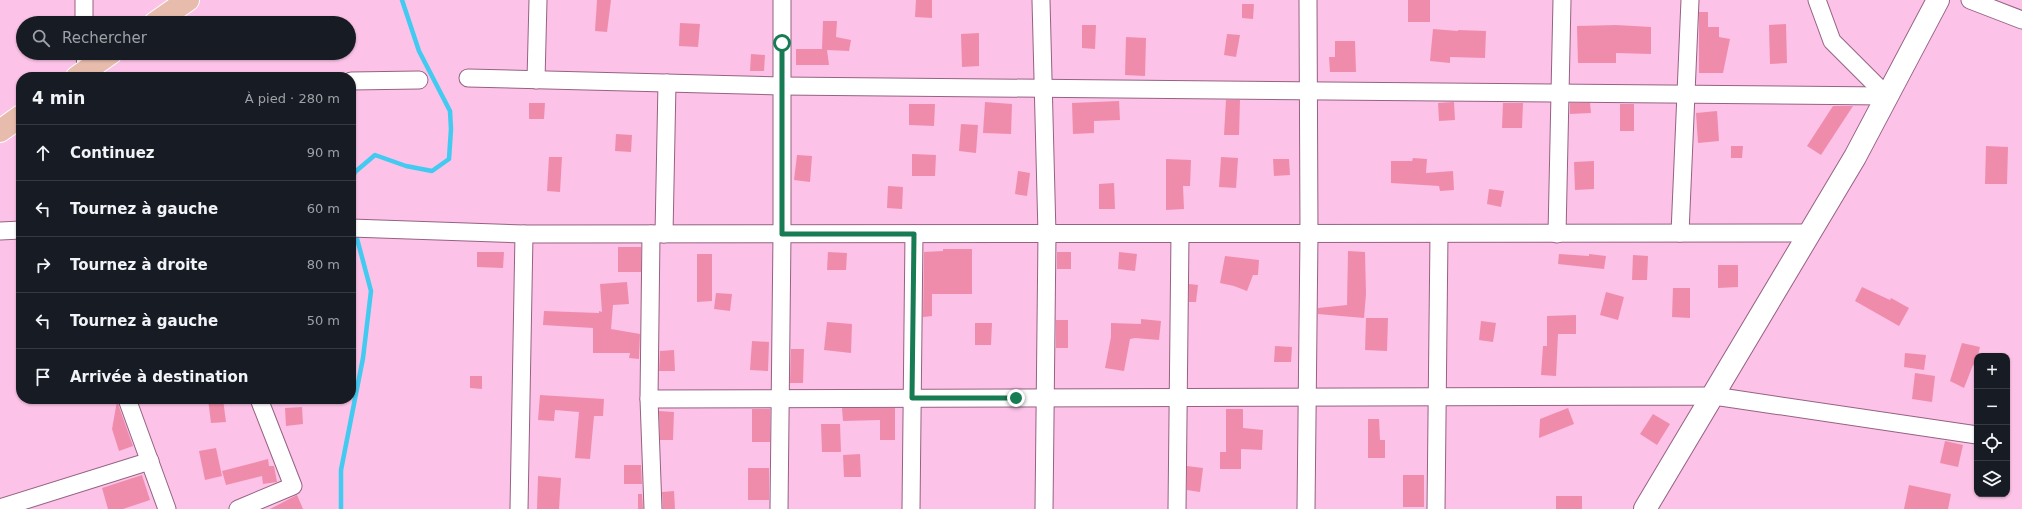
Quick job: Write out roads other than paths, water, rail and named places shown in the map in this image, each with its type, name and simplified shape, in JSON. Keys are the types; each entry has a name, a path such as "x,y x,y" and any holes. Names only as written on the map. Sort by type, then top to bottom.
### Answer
{"main road":[{"path":"165,16 188,0"},
{"path":"85,70 101,60"},
{"path":"0,130 16,119"}],"street":[{"path":"84,0 84,16"},
{"path":"536,80 538,0"},
{"path":"779,509 782,234 782,0"},
{"path":"1041,0 1047,234 1044,509"},
{"path":"1306,509 1309,234 1308,0"},
{"path":"1557,234 1562,0"},
{"path":"1680,234 1690,0"},
{"path":"1817,0 1832,41 1887,96"},
{"path":"1651,508 1714,396 1855,157 1938,0"},
{"path":"1970,0 2022,20"},
{"path":"468,78 782,86 1887,96"},
{"path":"356,81 419,80"},
{"path":"653,509 650,399 657,234 667,83"},
{"path":"356,228 524,234 1810,233"},
{"path":"0,231 16,230"},
{"path":"519,509 524,234"},
{"path":"911,509 914,234"},
{"path":"1177,509 1180,234"},
{"path":"1436,509 1439,234"},
{"path":"650,399 1714,396 1974,435"},
{"path":"129,404 167,509"},
{"path":"238,509 293,486 261,404"},
{"path":"0,508 150,461"}],"waterway":[{"path":"356,171 375,155 406,166 432,171 449,159 451,129 450,111 419,51 402,0"},
{"path":"356,235 371,291 363,358 356,394"},
{"path":"341,509 341,470 354,404"}]}
